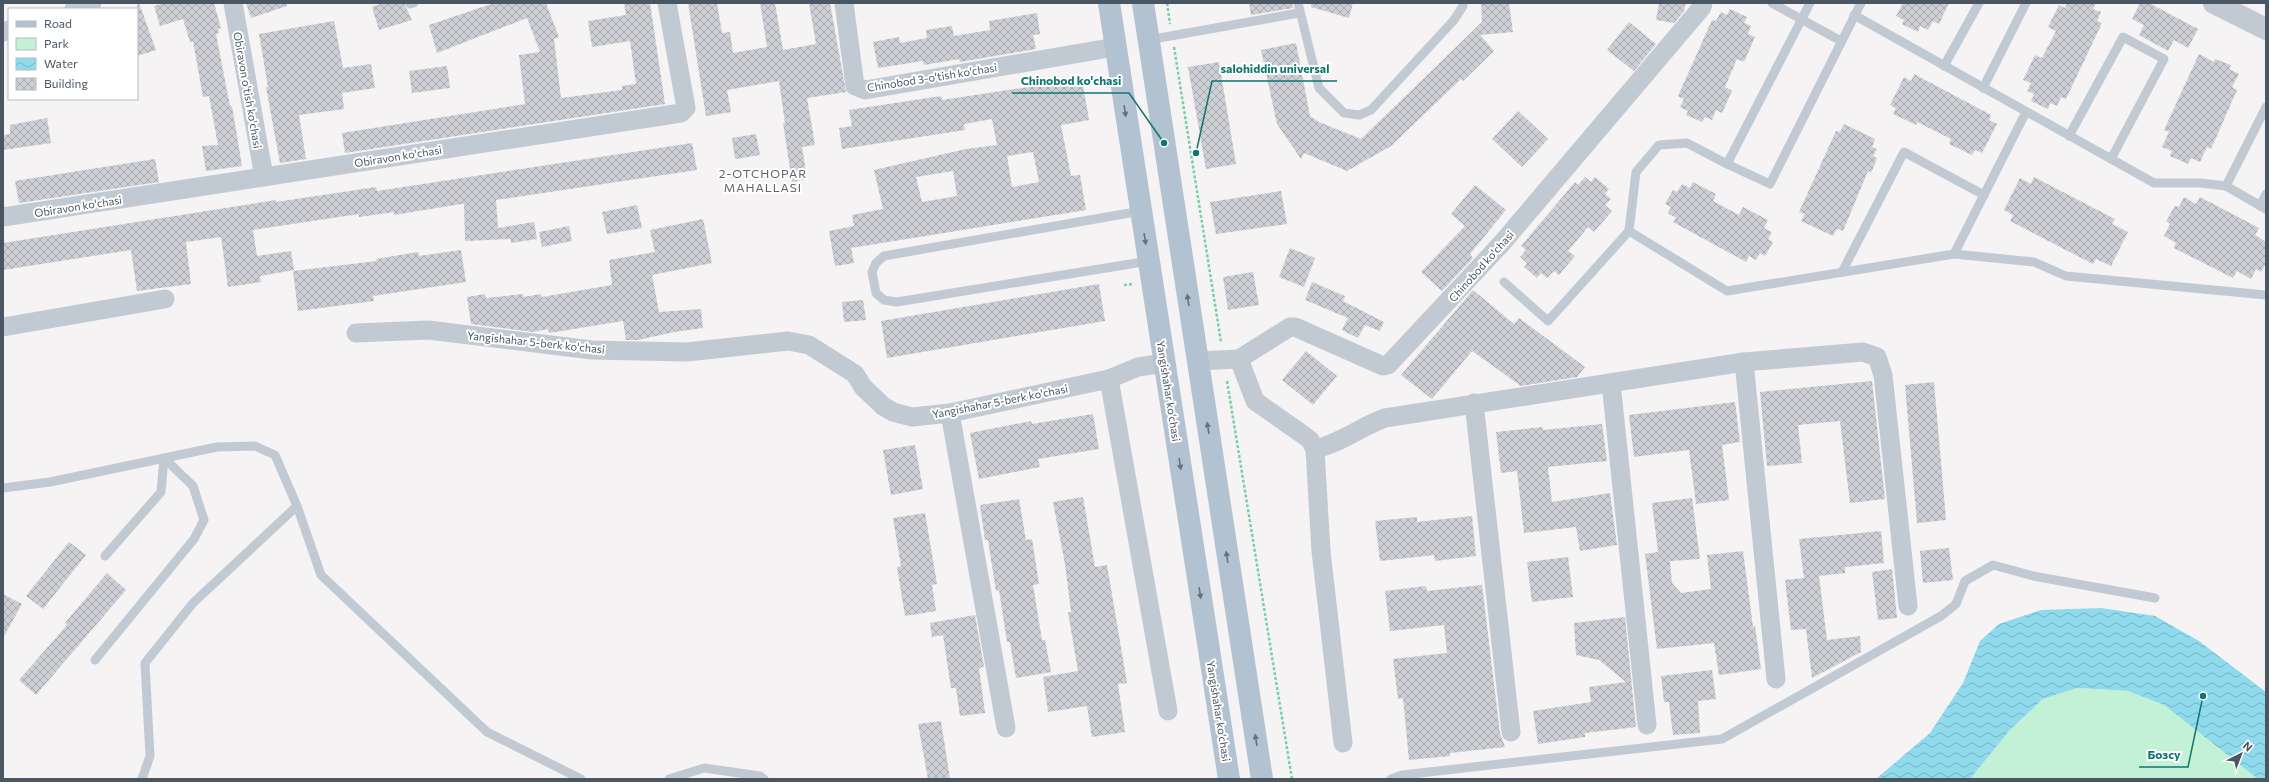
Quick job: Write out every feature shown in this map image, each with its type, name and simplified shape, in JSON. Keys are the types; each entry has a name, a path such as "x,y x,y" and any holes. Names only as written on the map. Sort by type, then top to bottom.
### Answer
{"main road":[{"name":"Yangishahar ko‘chasi","path":"1109,3 1229,779"},
{"path":"1143,3 1262,779"},
{"path":"1129,132 1162,126"}],"street":[{"path":"77,8 92,3"},
{"name":"Obiravon o'tish ko'chasi","path":"233,3 264,177"},
{"name":"Obiravon ko'chasi","path":"3,217 681,113 686,108 667,3"},
{"name":"Chinobod 3-o'tish ko'chasi","path":"844,3 856,86 865,90 1115,47"},
{"name":"Chinobod ko'chasi","path":"1198,361 1231,359 1290,327 1295,327 1383,366 1388,365 1497,249 1697,13 1703,3"},
{"path":"2214,3 2266,28"},
{"path":"3,327 165,299"},
{"name":"Yangishahar 5-berk ko'chasi","path":"356,333 428,330 592,350 687,352 788,341 799,342 809,345 855,374 863,387 893,412 912,417 950,413 1109,379 1138,367 1164,363"},
{"path":"1315,449 1341,441 1362,427 1385,418 1744,362 1863,352 1877,357 1883,375 1908,606"},
{"path":"1231,359 1255,401 1310,440 1315,449 1321,551 1343,743"},
{"path":"1744,362 1776,679"},
{"path":"1109,379 1168,711"},
{"path":"1610,383 1647,725"},
{"path":"1474,403 1510,732"},
{"path":"950,413 1006,728"}],"lane":[{"path":"1298,3 1319,88 1344,113 1359,114 1371,110 1454,20 1463,6 1462,3"},
{"path":"1772,3 1841,41"},
{"path":"1728,164 1810,3"},
{"path":"1504,282 1548,321 1629,231 1636,172 1659,145 1687,143 1770,184 1861,3"},
{"path":"1944,66 1979,3"},
{"path":"1983,88 2026,3"},
{"path":"1148,40 1172,37 1300,13"},
{"path":"1854,15 2154,183 2201,183 2226,186 2263,208 2266,194"},
{"path":"2070,136 2123,36 2164,59 2111,159"},
{"path":"2226,186 2266,107"},
{"path":"1954,254 2026,112"},
{"path":"1842,272 1904,152 1984,195"},
{"path":"1141,211 884,256 876,263 872,272 876,293 884,300 897,302 1149,261"},
{"path":"1629,231 1727,291 1954,254 2034,262 2066,276 2266,295"},
{"path":"3,488 50,482 217,447 255,446 275,455 297,506 321,575 487,732 581,779"},
{"path":"105,556 161,492 164,458"},
{"path":"95,660 194,539 204,520 193,486 164,458"},
{"path":"142,779 150,756 144,663 193,603 297,506"},
{"path":"1391,779 1402,775 1722,739 1941,616 1956,604 1965,581 1993,565 2033,576 2155,598"},
{"path":"669,779 704,768 760,776 764,779"}],"path":[{"path":"1167,3 1231,359 1292,779"}],"green space":[{"path":"2077,688 2128,691 2164,705 2258,779 1970,779 2010,730 2043,699"}],"water":[{"path":"2101,608 2155,616 2199,641 2266,692 2266,779 2258,779 2164,705 2128,691 2077,688 2043,699 2010,730 1970,779 1876,779 1930,733 1963,683 1980,641 1999,624 2041,610"}],"building":[{"path":"137,3 139,3 156,50 138,56 138,8"},
{"path":"164,3 214,3 221,28 218,29 219,33 216,34 230,106 232,106 242,166 206,171 202,146 218,145 209,96 203,97 193,41 190,42 183,19 160,26 154,6"},
{"path":"246,3 287,3 287,6 251,18"},
{"path":"383,3 404,3 412,20 379,30 372,7"},
{"path":"494,3 546,3 559,37 554,39 561,98 622,90 622,86 636,84 630,41 592,47 588,21 626,15 624,3 650,3 665,104 345,153 342,133 525,104 519,55 540,52 527,18 437,53 429,25"},
{"path":"688,3 717,3 722,33 730,32 733,53 767,47 760,3 775,3 783,50 816,44 809,3 830,3 846,92 807,98 815,145 802,147 807,179 792,182 783,123 785,123 779,81 727,90 731,112 706,116"},
{"path":"1249,3 1292,3 1293,8 1251,15"},
{"path":"1311,3 1353,3 1349,18 1311,7"},
{"path":"1481,3 1509,3 1513,32 1480,35 1494,51 1463,81 1461,79 1391,146 1347,171 1304,153 1301,159 1277,124 1261,50 1296,43 1310,116 1319,122 1361,139 1482,22"},
{"path":"1659,3 1686,3 1684,11 1674,23 1656,20"},
{"path":"1903,3 1949,3 1939,24 1933,21 1928,30 1920,26 1918,32 1902,24 1904,20 1896,16"},
{"path":"2067,3 2096,3 2093,9 2101,12 2097,21 2102,23 2066,99 2061,97 2057,106 2050,103 2048,109 2031,101 2034,94 2027,91 2031,83 2023,80 2035,55 2042,58 2056,31 2048,27 2059,5 2065,8"},
{"path":"2140,3 2149,3 2198,29 2188,48 2174,40 2168,51 2139,35 2144,25 2132,19"},
{"path":"1730,9 1747,17 1744,23 1751,26 1748,34 1755,37 1744,62 1737,59 1725,87 1732,91 1722,113 1716,110 1712,120 1705,117 1702,122 1686,115 1688,111 1680,107 1684,99 1678,96 1712,20 1716,21 1721,12 1727,15"},
{"path":"1037,13 1040,34 1033,35 1036,49 960,62 959,59 924,65 923,61 878,68 873,42 899,37 900,43 927,38 926,30 952,26 954,36 990,30 989,21"},
{"path":"334,21 343,68 371,64 375,88 342,93 344,109 299,115 306,159 280,163 266,87 268,87 259,34"},
{"path":"1629,22 1656,44 1634,71 1607,50"},
{"path":"2199,54 2214,62 2215,59 2231,65 2229,69 2239,74 2232,87 2237,90 2211,149 2207,147 2200,162 2191,158 2188,164 2170,156 2172,151 2162,147 2169,132 2164,130"},
{"path":"1219,62 1236,164 1206,169 1188,67"},
{"path":"447,66 450,88 412,93 409,71"},
{"path":"1914,74 1991,115 1989,120 1997,124 1982,153 1975,150 1972,155 1949,144 1951,139 1917,122 1916,125 1893,114 1896,108 1890,105 1904,77 1911,81"},
{"path":"1082,79 1089,120 1061,125 1071,176 1080,175 1086,210 851,248 854,263 835,266 829,231 854,226 852,215 883,209 874,170 966,149 997,145 992,119 964,124 965,130 842,149 839,128 852,126 849,110 941,96 942,100","holes":["1033,152 1039,182 1012,187 1007,156","953,171 957,196 922,202 916,177"]},
{"path":"1518,111 1548,139 1522,167 1492,139"},
{"path":"47,118 51,143 3,150 3,135 10,134 10,125"},
{"path":"1844,124 1875,139 1872,147 1877,149 1873,156 1877,158 1871,173 1868,171 1843,231 1837,229 1833,236 1801,221 1805,214 1799,212 1836,131 1840,132"},
{"path":"756,134 760,155 735,159 732,138"},
{"path":"692,143 697,170 496,200 498,228 534,222 537,239 511,243 511,239 465,241 464,204 461,204 394,215 394,212 359,217 359,214 253,230 257,256 291,251 294,270 260,276 261,282 228,287 221,237 186,242 191,284 137,291 131,250 3,270 3,243 276,200 276,202 376,187 377,191"},
{"path":"155,159 159,182 19,203 15,181"},
{"path":"1585,177 1591,182 1595,177 1609,189 1605,194 1611,199 1605,205 1612,211 1594,232 1588,227 1568,251 1575,256 1559,275 1554,271 1547,278 1541,273 1537,278 1524,267 1527,263 1520,257 1526,250 1521,246 1575,182 1578,185"},
{"path":"2034,177 2115,219 2112,224 2128,232 2111,266 2096,259 2093,264 2010,221 2013,215 2004,210 2020,178 2031,184"},
{"path":"1693,182 1716,194 1713,201 1739,215 1743,207 1768,220 1764,228 1772,232 1768,239 1773,242 1765,256 1760,253 1756,260 1749,256 1746,262 1673,222 1676,218 1668,213 1671,207 1665,204 1673,190 1677,192 1682,184 1690,188"},
{"path":"1475,185 1506,210 1470,254 1473,258 1442,291 1421,272 1465,226 1451,214"},
{"path":"1281,191 1287,224 1216,234 1210,202"},
{"path":"2184,197 2196,204 2200,197 2259,228 2255,235 2266,242 2266,263 2261,272 2256,269 2251,279 2237,271 2233,278 2174,248 2176,243 2164,236 2170,224 2166,221 2175,206 2179,207"},
{"path":"637,205 642,228 607,234 602,212"},
{"path":"703,219 712,263 652,275 659,312 701,309 703,328 674,332 638,340 626,340 623,321 549,333 548,329 533,332 471,324 467,297 485,294 486,298 523,294 523,297 541,294 542,297 612,285 609,260 655,252 650,230"},
{"path":"569,226 572,241 542,247 539,232"},
{"path":"1290,248 1315,258 1304,287 1279,277"},
{"path":"461,250 466,282 373,296 374,301 298,311 293,271 377,261 376,259 418,252 419,256"},
{"path":"1253,272 1259,305 1228,310 1223,277"},
{"path":"1312,282 1345,296 1343,301 1384,322 1380,331 1365,325 1358,338 1342,330 1348,318 1305,300"},
{"path":"1099,284 1105,321 887,358 881,321"},
{"path":"1473,290 1514,324 1519,318 1585,367 1577,377 1521,386 1472,351 1432,399 1401,375"},
{"path":"863,300 866,320 844,322 842,302"},
{"path":"1306,351 1337,376 1313,405 1282,380"},
{"path":"1872,381 1885,499 1850,503 1840,421 1798,425 1802,463 1767,466 1760,392"},
{"path":"1934,382 1946,520 1917,523 1905,385"},
{"path":"1735,402 1740,442 1722,445 1729,500 1696,504 1689,450 1634,457 1629,415"},
{"path":"1093,414 1099,449 1038,459 1040,467 979,479 970,433 1031,421 1032,424"},
{"path":"1602,424 1607,461 1548,467 1552,502 1610,493 1617,545 1580,551 1576,527 1524,533 1517,471 1501,473 1496,432 1543,427 1543,430"},
{"path":"915,445 923,489 891,495 883,450"},
{"path":"1083,497 1095,567 1107,565 1127,683 1118,684 1125,732 1092,737 1087,706 1048,712 1043,677 1078,671 1068,612 1071,612 1065,564 1053,502"},
{"path":"1692,498 1700,559 1670,561 1672,583 1681,593 1711,589 1707,555 1743,551 1753,627 1755,626 1761,669 1719,675 1714,643 1657,649 1645,554 1658,552 1652,503"},
{"path":"1019,499 1026,540 1032,539 1039,584 1033,585 1042,640 1045,640 1051,672 1016,678 1010,642 1007,642 999,590 996,591 988,540 985,540 980,505"},
{"path":"925,513 937,584 932,585 936,611 905,616 897,567 901,566 893,518"},
{"path":"1472,516 1476,556 1435,561 1434,555 1380,561 1375,521 1417,517 1417,522"},
{"path":"1881,531 1884,563 1845,567 1845,573 1819,576 1827,640 1860,636 1861,652 1812,678 1806,629 1791,630 1785,580 1804,578 1799,539"},
{"path":"69,542 86,555 43,609 26,596"},
{"path":"1949,548 1953,580 1923,583 1920,551"},
{"path":"1568,557 1573,597 1532,602 1527,562"},
{"path":"1892,569 1897,618 1878,620 1872,572"},
{"path":"107,573 126,590 36,695 19,680 67,625 65,623"},
{"path":"1482,585 1500,733 1505,747 1450,753 1450,756 1409,760 1403,698 1398,699 1393,659 1447,653 1444,625 1390,631 1385,591 1426,586 1427,591"},
{"path":"3,594 22,604 3,638"},
{"path":"975,615 984,667 979,668 985,713 960,716 956,688 951,688 943,635 932,637 930,623"},
{"path":"1625,617 1636,727 1585,733 1585,737 1538,744 1533,711 1591,702 1589,687 1626,682 1599,660 1576,655 1574,623"},
{"path":"1712,670 1716,699 1698,701 1700,733 1673,735 1669,702 1664,702 1661,676"},
{"path":"941,721 950,779 928,779 918,724"}],"place":[{"name":"Chinobod ko'chasi","path":"1164,143"},
{"name":"salohiddin universal","path":"1196,153"},
{"name":"Бозсу","path":"2203,696"}],"district":[{"name":"2-OTCHOPAR MAHALLASI","path":"763,180"}]}
